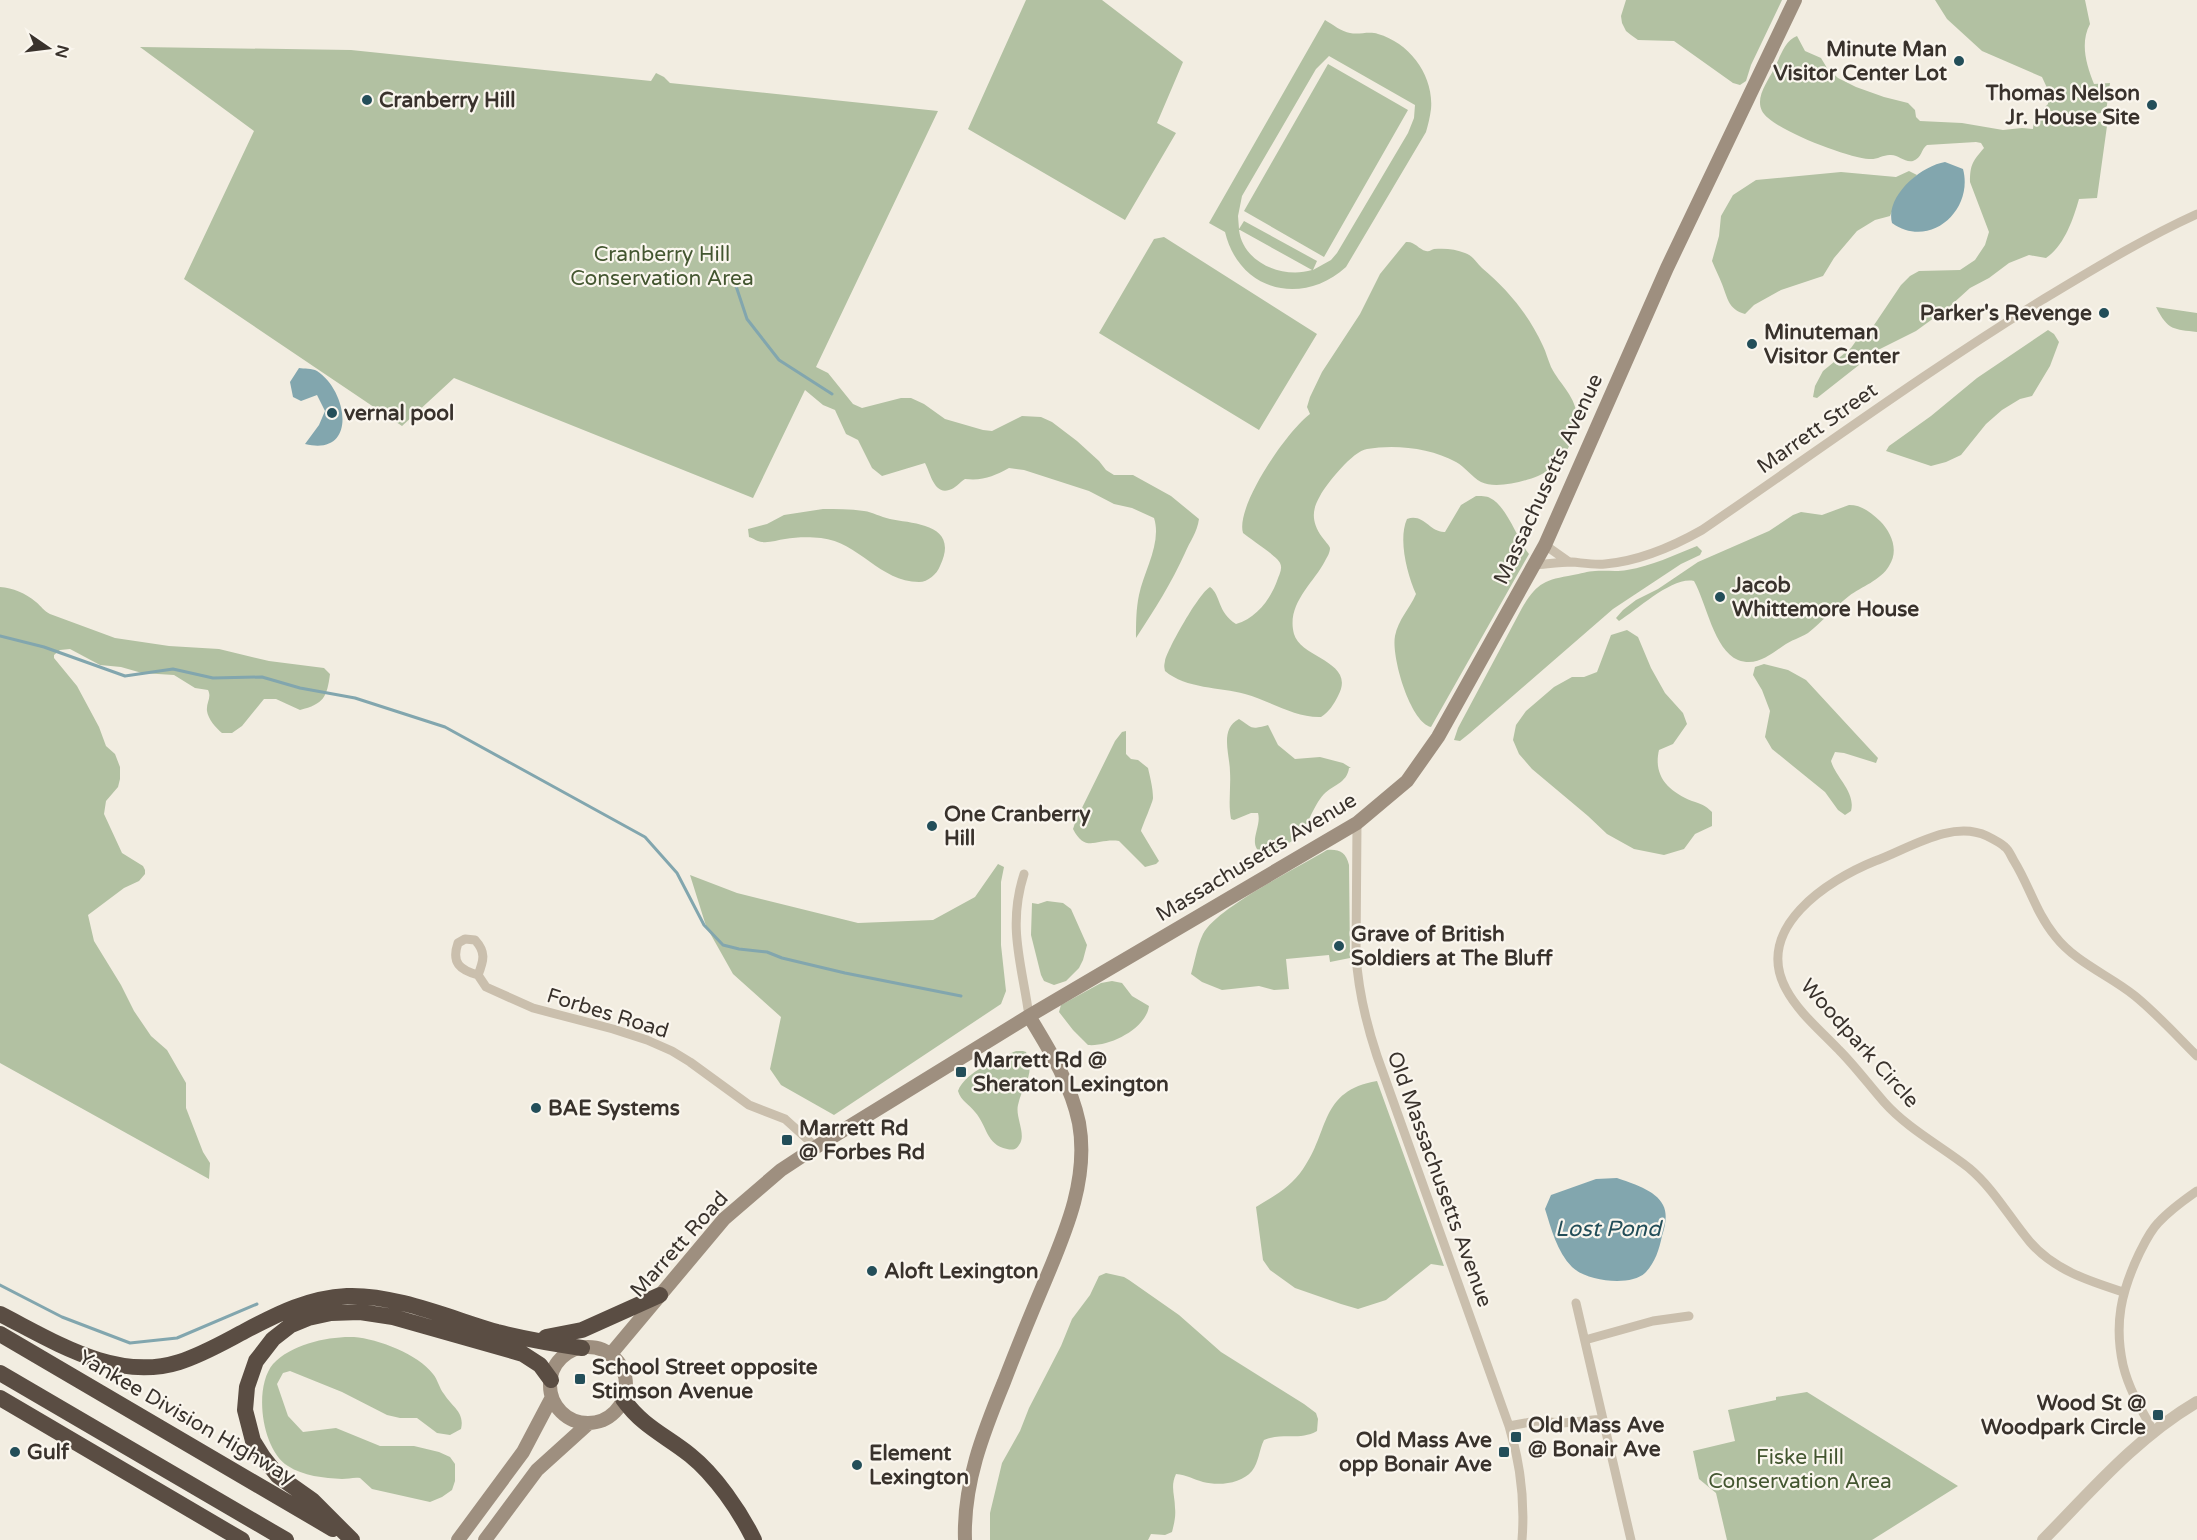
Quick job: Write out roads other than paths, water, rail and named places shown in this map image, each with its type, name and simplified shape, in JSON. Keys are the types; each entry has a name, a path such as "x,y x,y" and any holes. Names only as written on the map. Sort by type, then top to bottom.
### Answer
{"highway":[{"path":"519,1337 550,1337 573,1333 660,1295"},
{"path":"0,1314 92,1358 112,1364 136,1367 164,1366 185,1360 288,1309 307,1302 334,1297 360,1296 389,1300 519,1337 582,1348"},
{"path":"352,1540 312,1500 278,1476 262,1457 251,1436 245,1410 247,1387 259,1357 279,1334 297,1322 315,1316 346,1311 372,1313 519,1353 537,1363 551,1380"},
{"name":"Yankee Division Highway","path":"0,1334 352,1540"},
{"path":"0,1373 285,1540"},
{"path":"0,1398 242,1540"},
{"path":"623,1399 642,1422 684,1451 708,1472 754,1540"}],"main road":[{"name":"Massachusetts Avenue","path":"1029,1016 1357,824 1407,781 1430,750 1545,545 1641,325 1795,0"},
{"name":"Marrett Road","path":"610,1355 724,1219 765,1183 816,1147 1029,1016"},
{"path":"965,1540 967,1500 978,1449 1057,1251 1079,1182 1080,1140 1076,1109 1062,1074 1029,1016"},
{"path":"582,1348 597,1348 610,1355 620,1365 625,1378 623,1399 610,1416 598,1422 578,1422 566,1416 552,1397 551,1380 554,1369 562,1358 582,1348"},
{"path":"460,1538 523,1452 552,1397"},
{"path":"485,1540 537,1470 589,1423"}],"street":[{"name":"Marrett Street","path":"1534,565 1569,562 1602,564 1622,562 1665,549 1695,534 1915,382 2002,325 2092,270 2197,214"},
{"path":"1545,545 1569,562"},
{"name":"Old Massachusetts Avenue","path":"1357,824 1356,963 1366,1022 1509,1425 1520,1476 1521,1540"},
{"name":"Woodpark Circle","path":"2123,1292 2091,1282 2048,1259 2032,1244 1987,1185 1969,1168 1914,1129 1884,1102 1803,1012 1786,989 1779,970 1778,956 1783,937 1789,923 1801,909 1816,894 1837,879 1863,866 1948,832 1984,834 2006,848 2020,871 2040,915 2071,954 2137,997 2197,1056"},
{"path":"1024,874 1016,906 1015,921 1029,1016"},
{"name":"Forbes Road","path":"478,975 486,987 533,1008 612,1029 672,1051 749,1105 785,1119 816,1147"},
{"path":"2154,1432 2135,1399 2124,1367 2118,1335 2123,1292 2142,1248 2157,1224 2197,1191"},
{"path":"1576,1303 1631,1540"},
{"path":"1585,1340 1653,1321 1689,1316"},
{"path":"2043,1540 2114,1467 2154,1432 2197,1402"},
{"path":"1509,1425 1536,1421 1563,1423 1603,1419"}],"water":[{"path":"1945,162 1963,169 1965,184 1962,199 1946,222 1934,229 1921,232 1906,230 1892,223 1891,213 1899,193 1926,169"},
{"path":"299,368 317,371 328,380 336,393 341,406 342,420 340,432 334,441 322,445 305,444 319,425 325,411 317,395 301,401 293,397 290,382"},
{"name":"Lost Pond","path":"1617,1178 1655,1195 1663,1205 1666,1216 1654,1261 1645,1273 1638,1277 1619,1281 1597,1279 1572,1267 1558,1247 1545,1209 1551,1195 1596,1179"}],"waterway":[{"path":"732,274 747,319 779,360 832,394"},
{"path":"0,636 44,647 125,676 173,669 213,678 262,677 300,688 355,698 445,727 645,837 677,873 704,925 723,945 767,952 782,958 845,973 961,996"},
{"path":"0,1285 62,1317 130,1343 177,1338 257,1304"}],"place":[{"name":"Minute Man Visitor Center Lot","path":"1959,61"},
{"name":"Cranberry Hill","path":"367,100"},
{"name":"Thomas Nelson Jr. House Site","path":"2152,105"},
{"name":"Parker's Revenge","path":"2104,313"},
{"name":"Minuteman Visitor Center","path":"1752,344"},
{"name":"vernal pool","path":"332,413"},
{"name":"Jacob Whittemore House","path":"1720,597"},
{"name":"One Cranberry Hill","path":"932,826"},
{"name":"Grave of British Soldiers at The Bluff","path":"1339,946"},
{"name":"Marrett Rd @ Sheraton Lexington","path":"961,1072"},
{"name":"BAE Systems","path":"536,1108"},
{"name":"Marrett Rd @ Forbes Rd","path":"787,1140"},
{"name":"Aloft Lexington","path":"872,1271"},
{"name":"School Street opposite Stimson Avenue","path":"580,1379"},
{"name":"Wood St @ Woodpark Circle","path":"2158,1415"},
{"name":"Old Mass Ave @ Bonair Ave","path":"1516,1437"},
{"name":"Gulf","path":"15,1452"},
{"name":"Old Mass Ave opp Bonair Ave","path":"1504,1452"},
{"name":"Element Lexington","path":"857,1465"}],"park label":[{"name":"Cranberry Hill Conservation Area","path":"662,266"},
{"name":"Fiske Hill Conservation Area","path":"1800,1469"}]}
